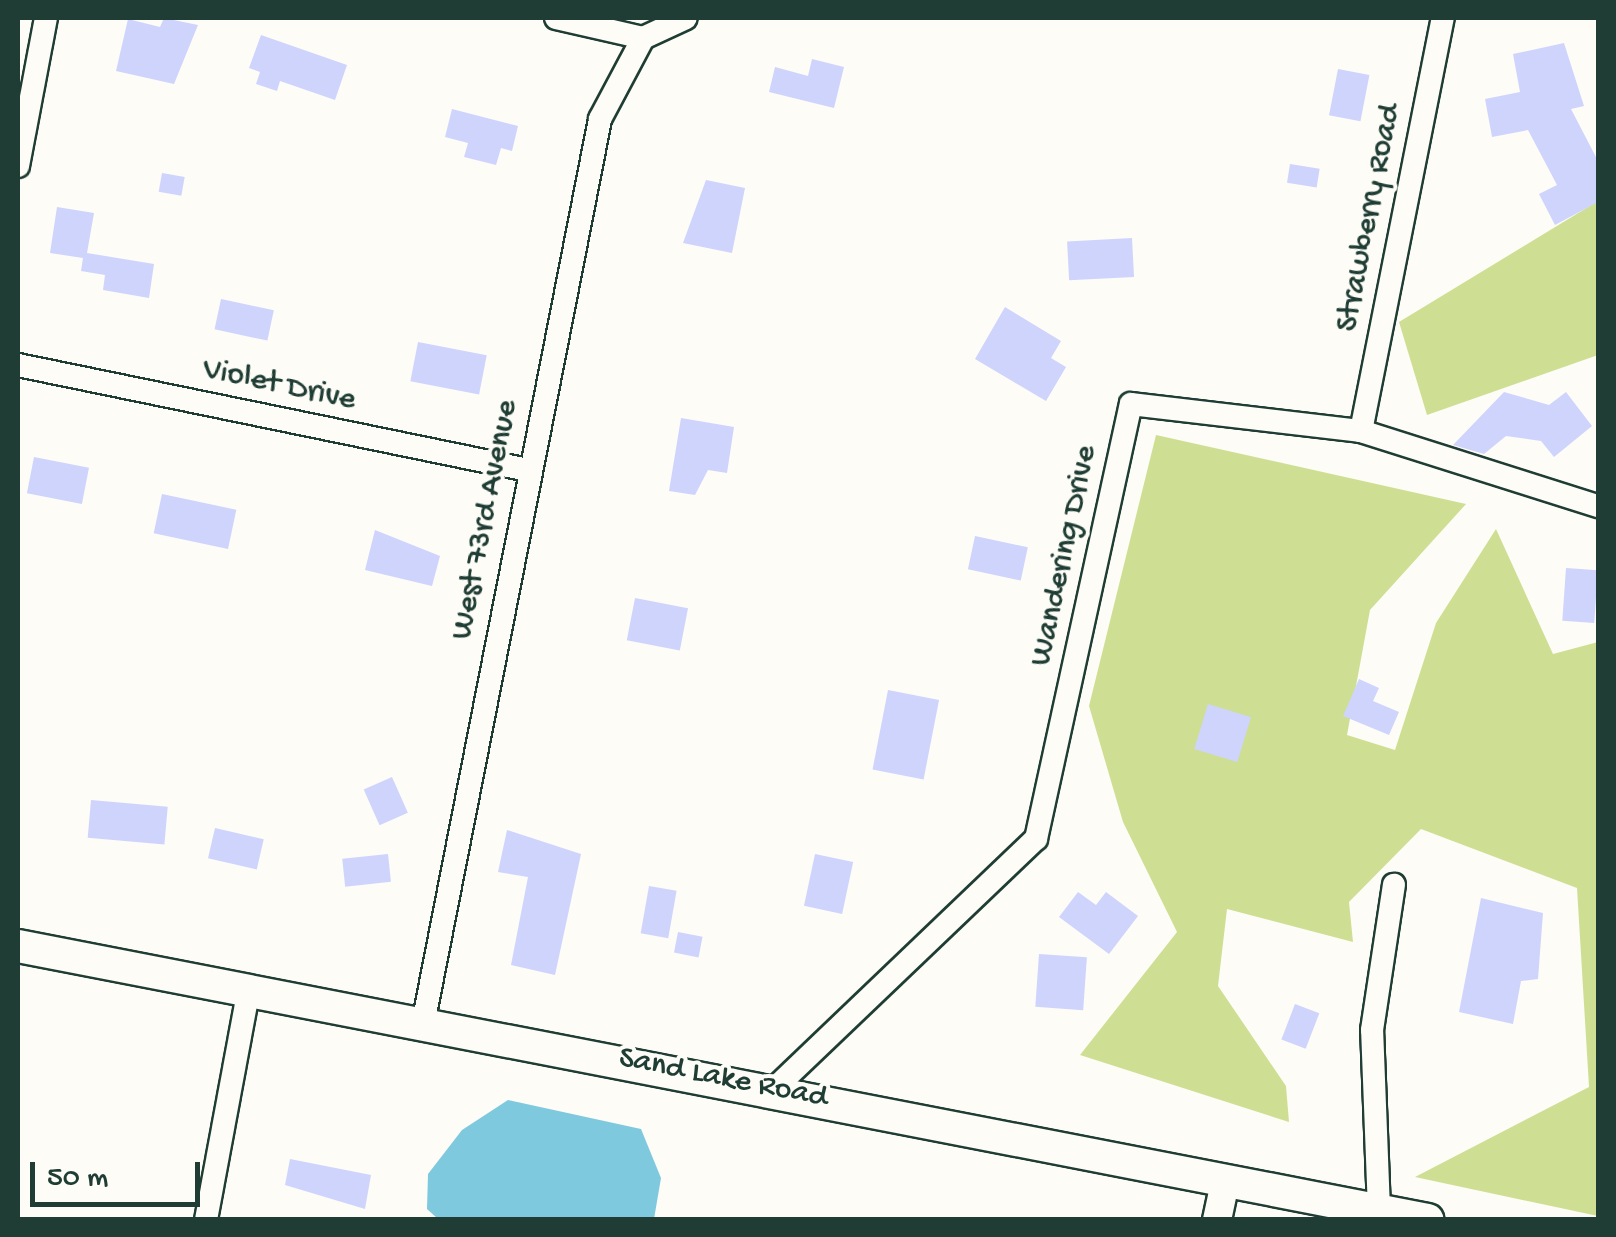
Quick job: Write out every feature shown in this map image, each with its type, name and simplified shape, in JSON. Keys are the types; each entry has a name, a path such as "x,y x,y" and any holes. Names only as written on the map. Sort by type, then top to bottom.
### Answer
{"main road":[{"name":"Sand Lake Road","path":"18,946 248,994 775,1088 1225,1183 1428,1220"}],"street":[{"path":"18,166 46,18"},
{"path":"556,18 643,38 686,18"},
{"name":"Strawberry Road","path":"1360,431 1444,18"},
{"name":"West 73rd Avenue","path":"423,1024 528,470 600,119 643,38"},
{"name":"Violet Drive","path":"18,365 528,470"},
{"name":"Wandering Drive","path":"775,1088 1036,839 1130,404 1360,431 1598,506"},
{"path":"1379,1210 1372,1030 1394,886"},
{"path":"206,1220 248,994"},
{"path":"1217,1220 1225,1183"}],"green space":[{"path":"1598,201 1598,355 1427,415 1399,322"},
{"path":"1156,435 1466,504 1370,610 1347,735 1395,750 1436,623 1496,529 1553,654 1598,642 1598,1216 1415,1177 1589,1087 1577,888 1421,829 1349,902 1353,942 1227,909 1218,986 1286,1086 1289,1122 1080,1055 1177,932 1123,822 1089,706"}],"water":[{"path":"508,1100 641,1129 661,1178 654,1219 438,1219 427,1209 428,1174 462,1130"}],"building":[{"path":"164,18 198,25 174,84 116,71 128,19 160,27"},
{"path":"261,35 347,65 335,100 280,81 277,91 256,84 260,72 249,68"},
{"path":"1564,43 1584,106 1571,109 1598,161 1598,202 1555,225 1539,194 1557,185 1528,130 1492,137 1485,99 1520,92 1513,54"},
{"path":"812,59 844,67 834,108 769,92 775,67 808,76"},
{"path":"1338,69 1369,75 1360,121 1329,115"},
{"path":"452,109 518,126 512,151 501,148 496,165 464,157 468,143 445,137"},
{"path":"1290,164 1320,169 1317,187 1287,183"},
{"path":"162,173 185,177 181,196 159,192"},
{"path":"706,180 745,188 732,253 683,243"},
{"path":"57,207 94,213 87,253 154,264 149,298 103,290 105,275 81,271 83,258 50,253"},
{"path":"1132,238 1134,277 1069,280 1067,241"},
{"path":"221,299 274,310 267,341 215,329"},
{"path":"1005,307 1061,341 1051,358 1066,367 1046,401 975,359"},
{"path":"418,342 487,355 479,395 410,381"},
{"path":"1504,392 1549,405 1566,392 1592,426 1554,457 1541,441 1506,436 1484,454 1453,445"},
{"path":"681,418 734,427 727,473 708,470 695,495 669,491"},
{"path":"34,457 89,468 82,504 27,493"},
{"path":"162,494 236,510 228,549 154,533"},
{"path":"375,530 440,556 432,586 365,570"},
{"path":"975,536 1028,547 1021,580 968,569"},
{"path":"1566,568 1598,570 1594,623 1562,621"},
{"path":"635,598 688,608 680,651 627,640"},
{"path":"1359,679 1379,688 1373,701 1399,712 1389,735 1343,716"},
{"path":"888,690 939,700 924,779 873,770"},
{"path":"1208,704 1251,717 1237,762 1194,749"},
{"path":"392,777 408,813 380,825 364,790"},
{"path":"91,800 168,807 164,845 88,838"},
{"path":"215,828 264,839 257,869 208,858"},
{"path":"507,830 581,854 555,975 511,965 528,877 498,872"},
{"path":"388,854 391,882 345,887 342,859"},
{"path":"815,854 853,862 842,914 804,906"},
{"path":"649,886 677,891 668,938 641,933"},
{"path":"1078,892 1096,905 1106,892 1138,916 1109,954 1059,917"},
{"path":"1481,898 1543,913 1538,979 1521,981 1513,1024 1459,1012"},
{"path":"678,932 703,937 699,957 674,953"},
{"path":"1039,954 1087,957 1083,1010 1035,1007"},
{"path":"1295,1004 1319,1013 1306,1049 1281,1039"},
{"path":"290,1159 371,1175 365,1209 285,1185"}]}
